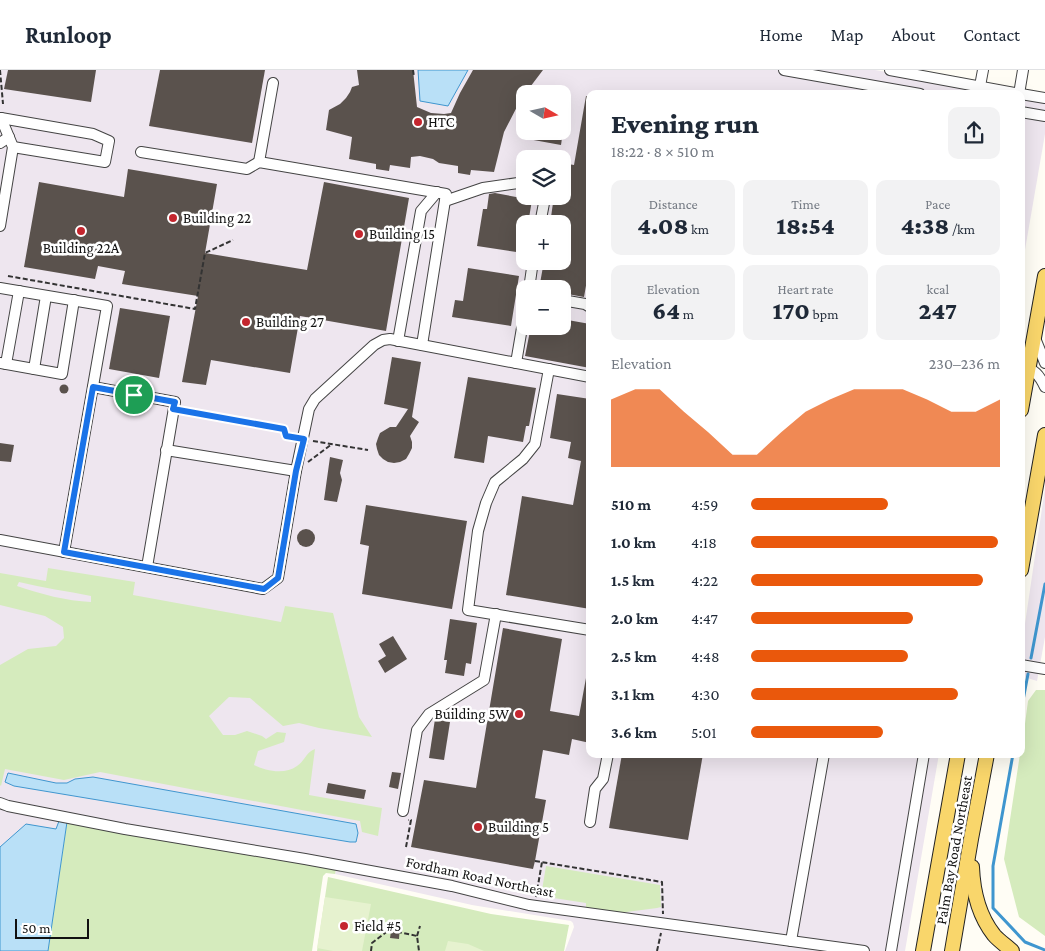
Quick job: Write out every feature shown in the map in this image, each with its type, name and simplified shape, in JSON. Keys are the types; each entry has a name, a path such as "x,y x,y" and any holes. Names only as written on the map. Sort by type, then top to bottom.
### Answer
{"main road":[{"path":"1025,367 1034,337 1045,276"},
{"path":"1025,548 1045,435"},
{"name":"Palm Bay Road Northeast","path":"923,951 957,758"},
{"name":"Palm Bay Road Northeast","path":"952,951 986,758"},
{"path":"971,839 973,885 981,914 995,936 1012,951"}],"street":[{"path":"784,70 897,90"},
{"path":"890,70 939,74 1000,90"},
{"path":"980,86 983,70"},
{"path":"1020,90 1023,70"},
{"path":"259,162 273,83"},
{"path":"1025,95 1045,98"},
{"path":"1025,113 1045,116"},
{"path":"0,226 7,142 1,118 94,134 109,141 105,162 7,142"},
{"path":"141,152 247,169 259,162 446,194 422,345"},
{"path":"445,201 483,188 516,183"},
{"path":"398,341 421,211 437,192"},
{"path":"0,288 107,306 64,552"},
{"path":"19,291 3,364 62,374 74,300"},
{"path":"34,369 46,296"},
{"path":"571,302 586,305"},
{"path":"516,363 521,335"},
{"path":"1034,337 1045,363"},
{"path":"0,540 264,589 278,578 296,471 309,409 315,399 374,345 383,340 390,339 586,376"},
{"path":"1025,367 1036,373 1045,387"},
{"path":"548,369 535,444 523,459 495,482 486,503 478,532 468,610 586,629"},
{"path":"93,387 175,402 147,567"},
{"path":"166,450 296,471"},
{"path":"403,815 417,730 428,714 484,680 496,614"},
{"path":"1025,666 1045,670"},
{"path":"590,822 595,789 603,778 607,758"},
{"path":"792,941 823,758"},
{"path":"892,951 923,758"},
{"name":"Fordham Road Northeast","path":"0,803 92,823 305,858 452,886 529,905 864,951"}],"path":[{"path":"0,70 3,104"},
{"path":"413,70 414,77"},
{"path":"8,276 195,309 205,252 232,240"},
{"path":"173,409 284,429 286,436 368,450"},
{"path":"296,471 332,444"},
{"path":"403,815 411,820 406,847"},
{"path":"535,861 662,882 663,923 657,951"},
{"path":"536,898 542,862"},
{"path":"419,951 417,936 420,926"},
{"path":"371,951 372,943 389,930 417,936"}],"shaded area":[{"path":"0,70 875,70 991,90 586,90 586,758 938,758 905,951 565,951 574,927 571,921 472,905 335,874 336,869 59,821 57,830 0,847"},
{"path":"1025,96 1045,99 1045,134 1025,250"},
{"path":"1045,488 1045,637 1037,681 1025,677 1025,624"}],"green space":[{"path":"48,568 135,582 133,595 281,622 285,606 333,613 359,717 372,737 299,723 283,726 250,698 229,697 209,716 223,735 235,735 247,731 266,739 277,732 286,733 284,742 258,751 254,765 264,769 281,771 292,769 315,749 309,795 382,808 378,836 362,832 360,821 100,772 64,780 5,769 1,786 0,665 28,649 56,646 64,638 63,627 45,616 0,605 0,573 46,581","holes":["19,582 91,596 91,602 54,597 35,592 17,586"]},
{"path":"1036,690 1045,690 1045,936 1019,917 1004,859 1019,758 1025,758 1025,724 1028,701"},
{"path":"67,822 336,869 335,874 326,873 323,876 312,951 48,951"},
{"path":"546,866 660,885 661,907 619,913 586,908 586,903 541,896"},
{"path":"328,877 491,914 569,925 564,951 317,951"},
{"name":"Field #5","path":"325,897 371,904 362,951 333,951 317,948"},
{"path":"448,941 468,944 484,951 445,951"}],"water":[{"path":"418,70 468,70 448,106 420,101"},
{"path":"8,773 56,783 67,783 75,779 93,777 356,824 358,833 356,842 350,842 14,786 5,782"},
{"path":"59,821 67,822 48,951 0,951 0,847 26,824 56,829"}],"building":[{"path":"8,70 96,70 91,102 4,89"},
{"path":"160,70 265,70 252,143 149,126"},
{"name":"HTC","path":"357,70 413,70 417,107 431,113 444,114 451,113 473,70 543,70 532,85 516,85 516,109 504,132 494,172 471,170 470,175 458,173 458,166 439,163 433,159 420,156 411,157 410,168 390,165 389,171 376,169 376,164 349,159 352,137 326,130 329,110 346,98 352,87 359,85"},
{"path":"586,96 586,286 584,297 571,295 571,280 541,280 542,270 571,270 571,215 551,215 553,205 571,205 571,164 574,165"},
{"path":"534,140 562,140 561,145"},
{"path":"128,169 217,184 205,253 307,270 324,182 409,198 386,331 300,316 290,373 211,360 206,385 182,382 198,296 122,284 125,271 98,266 95,279 24,267 39,182 124,197"},
{"path":"495,193 516,197 516,205 531,205 530,215 516,215 516,252 477,246 483,209 487,209 489,194"},
{"path":"468,268 519,276 518,280 516,280 516,295 511,326 452,317 455,300 463,301"},
{"path":"120,308 170,316 159,378 109,369"},
{"path":"571,321 586,323 586,367 525,356 529,335 571,335"},
{"path":"392,357 421,362 412,417 419,422 410,436 412,448 406,459 394,463 388,462 379,455 376,444 380,433 390,427 396,427 408,409 384,404"},
{"path":"468,377 536,388 529,426 526,426 523,442 488,436 484,463 454,458"},
{"path":"64,384 69,389 64,394 59,389"},
{"path":"557,394 586,398 586,608 506,595 522,496 573,505 581,461 568,458 571,442 550,438"},
{"path":"0,443 14,445 11,462 0,461"},
{"path":"330,457 343,460 340,473 342,480 337,502 324,500"},
{"path":"366,505 467,521 452,609 362,594 369,546 360,544"},
{"path":"306,529 312,532 315,538 312,544 306,547 300,544 297,538 300,532"},
{"path":"450,619 477,623 471,664 466,663 464,676 445,673 447,660 444,660"},
{"path":"503,628 562,639 550,711 579,716 586,678 586,742 572,739 569,755 543,750 535,798 546,800 533,869 411,847 424,780 476,788"},
{"path":"393,636 407,659 385,673 378,661 386,656 379,644"},
{"path":"435,719 450,722 444,760 429,758"},
{"path":"621,758 702,758 688,840 609,828"},
{"path":"392,772 401,773 398,789 389,787"},
{"path":"328,783 366,790 364,799 326,793"},
{"path":"392,924 400,925 399,939 390,938"}],"waterway":[{"path":"1031,658 1045,584"},
{"path":"1025,690 1028,674"},
{"path":"1012,758 993,866 993,908 1025,942 1045,950"}],"place":[{"name":"HTC","path":"418,122"},
{"name":"Building 22","path":"173,218"},
{"name":"Building 22A","path":"81,231"},
{"name":"Building 15","path":"359,234"},
{"name":"Building 27","path":"246,322"},
{"name":"Building 5W","path":"519,714"},
{"name":"Building 5","path":"478,827"},
{"name":"Field #5","path":"344,926"}],"route":[{"path":"93,387 134,395 175,402 173,409 284,429 286,436 304,439 296,471 294,493 278,578 264,589 64,552 93,387"}]}
